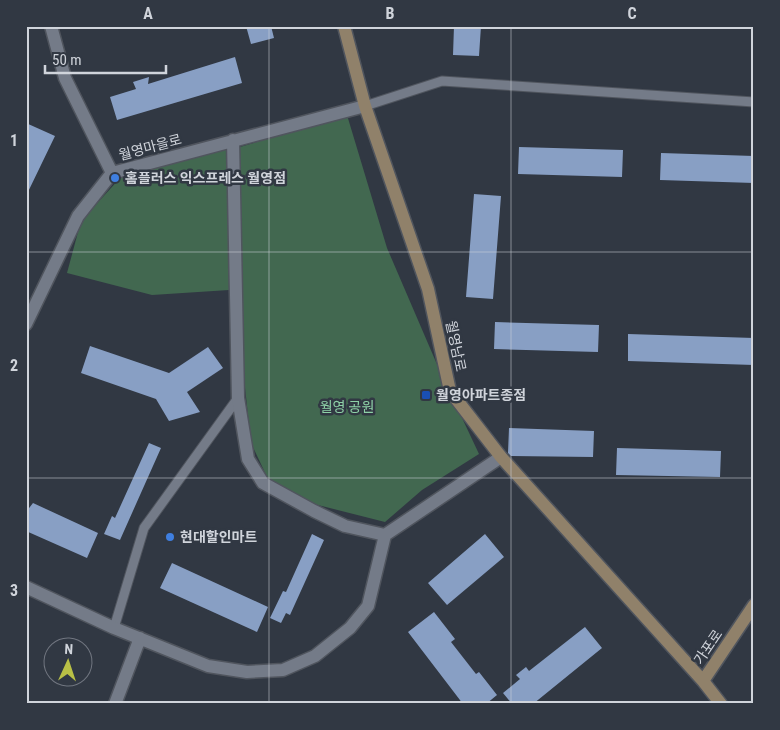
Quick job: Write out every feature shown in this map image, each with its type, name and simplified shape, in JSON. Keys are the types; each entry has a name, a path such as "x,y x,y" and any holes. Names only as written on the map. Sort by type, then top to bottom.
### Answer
{"main road":[{"name":"월영남로","path":"344,26 365,106 428,289 450,391 501,457 703,681"},
{"name":"가포로","path":"721,704 703,681 754,605"}],"street":[{"path":"51,26 65,78 112,173"},
{"name":"월영마을로","path":"26,324 78,216 112,173 365,106"},
{"path":"233,140 238,398 248,459 263,483 314,512 345,526 385,535"},
{"path":"26,587 114,628 208,666 247,672 283,670 315,656 350,628 368,606 385,535 501,457"},
{"path":"115,704 140,638"}],"lane":[{"path":"365,106 442,81 754,102"},
{"path":"114,628 144,528 238,398"}],"green space":[{"name":"월영 공원","path":"347,115 387,248 439,369 479,454 422,490 385,522 310,503 268,479 251,443 235,295 240,147"},
{"path":"227,147 229,290 152,295 67,273 81,221 121,177"}],"building":[{"path":"246,26 271,26 274,38 251,44"},
{"path":"454,26 481,26 479,56 453,55"},
{"path":"235,57 242,83 117,120 110,97 136,89 133,82 149,77 148,84"},
{"path":"26,123 55,136 26,196"},
{"path":"519,147 623,150 622,177 518,174"},
{"path":"661,153 754,156 754,183 660,180"},
{"path":"474,194 501,196 493,299 466,297"},
{"path":"495,322 599,325 598,352 494,349"},
{"path":"628,334 754,338 754,365 628,361"},
{"path":"90,346 169,373 208,347 223,368 187,392 200,412 169,421 156,399 81,373"},
{"path":"509,428 594,431 593,457 511,456 508,453"},
{"path":"149,443 161,448 120,540 104,534 112,516 115,518"},
{"path":"617,448 721,451 720,477 616,475"},
{"path":"33,503 98,533 87,558 26,531 26,512"},
{"path":"312,534 324,540 290,615 286,613 281,623 270,618 283,591 286,592"},
{"path":"485,534 504,557 447,605 428,583"},
{"path":"172,563 268,607 257,632 160,588"},
{"path":"434,612 455,639 451,642 476,674 479,672 497,695 486,704 463,704 408,632"},
{"path":"585,627 602,648 533,704 512,704 503,693 520,679 516,675 526,667 529,671"}],"place":[{"name":"홈플러스 익스프레스 월영점","path":"115,178"},
{"name":"월영아파트종점","path":"426,395"},
{"name":"현대할인마트","path":"170,537"}]}
